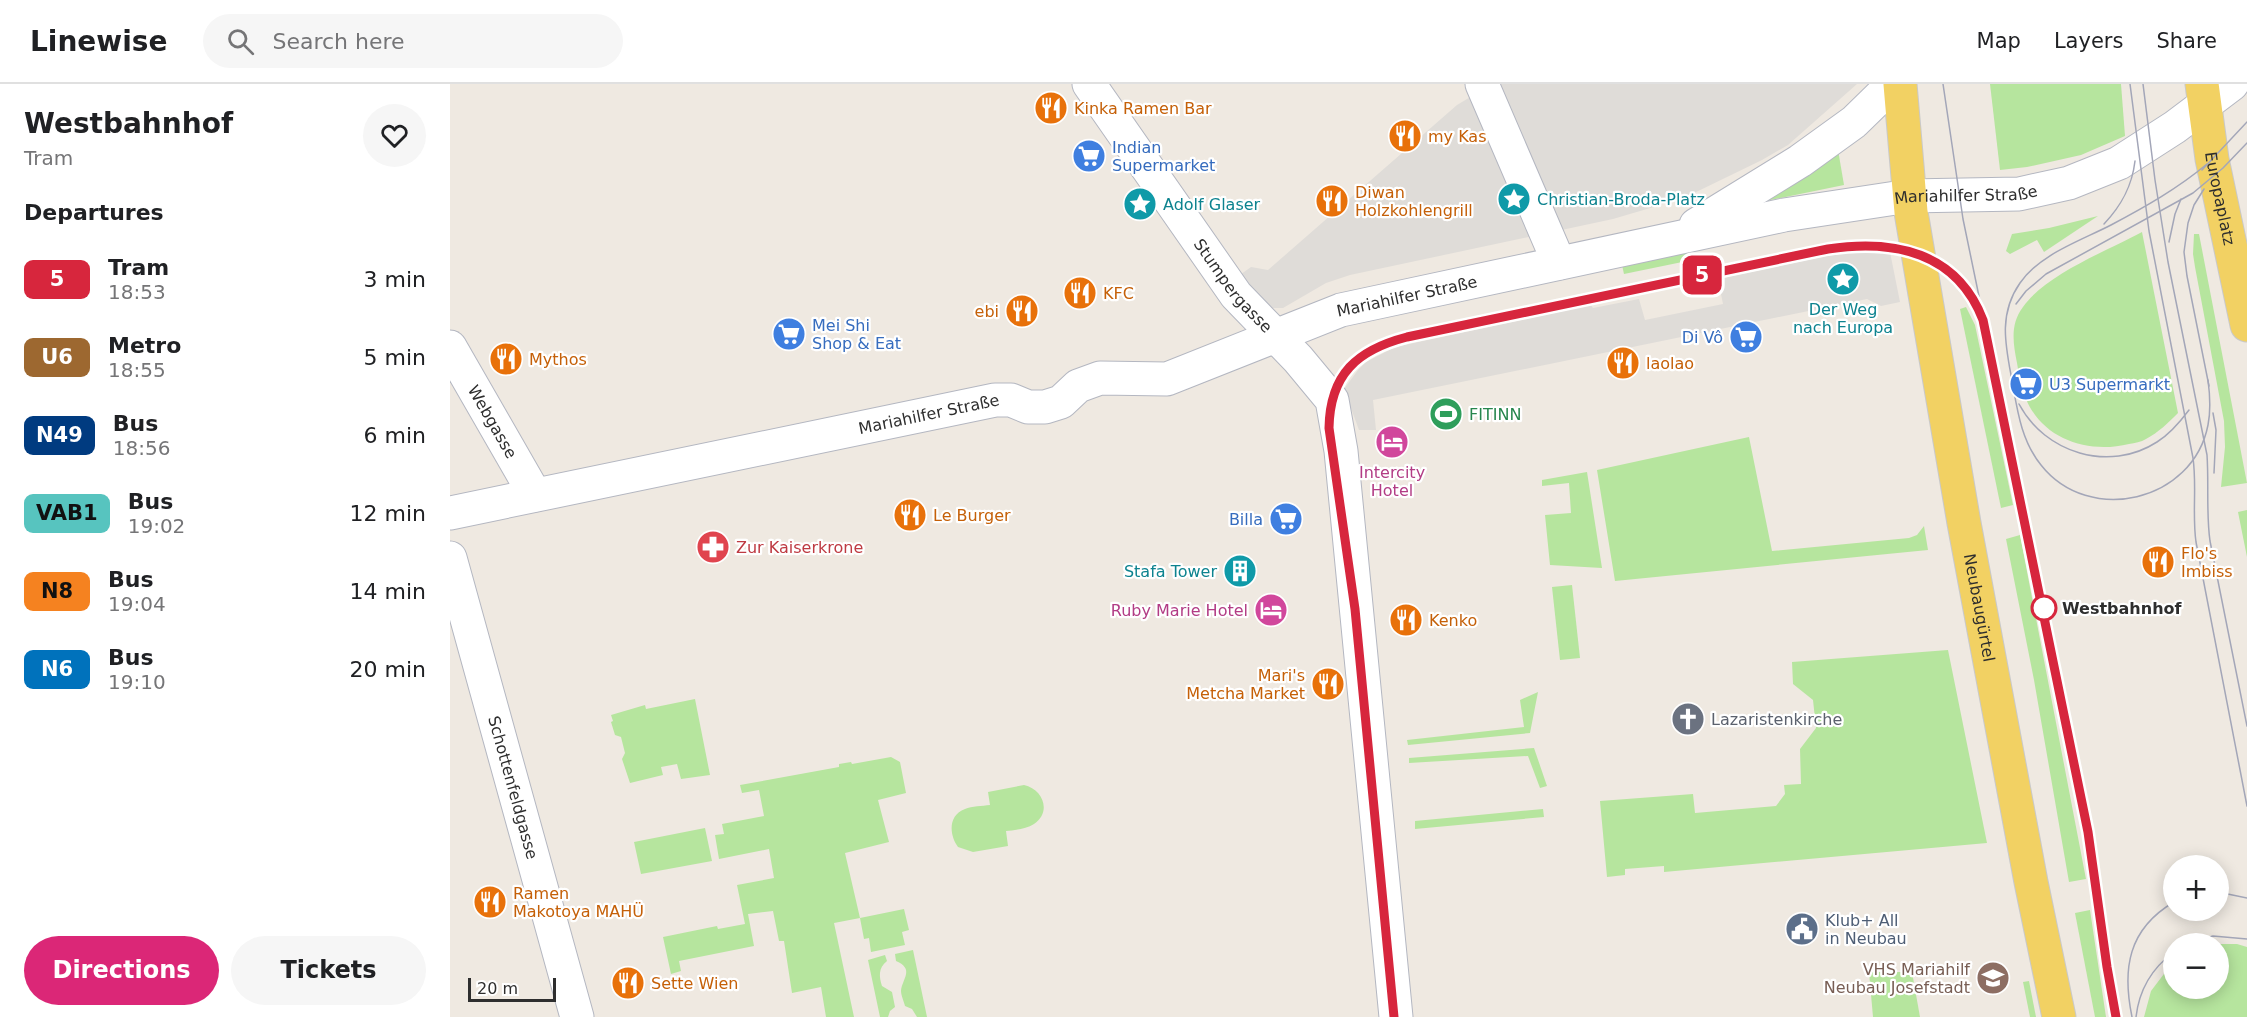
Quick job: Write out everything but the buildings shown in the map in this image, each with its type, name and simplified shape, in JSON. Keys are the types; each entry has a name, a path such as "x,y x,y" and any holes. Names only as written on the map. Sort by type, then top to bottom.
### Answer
{"main road":[{"name":"Neubaugürtel","path":"1899,84 1909,196 1981,621 2028,871 2059,1017"},
{"name":"Europaplatz","path":"2204,94 2214,167 2247,324"}],"street":[{"name":"Stumpergasse","path":"1089,84 1236,296 1298,359 1332,400 1341,451 1396,1017"},
{"path":"1482,84 1559,263"},
{"name":"Mariahilfer Straße","path":"1674,239 1800,161 1854,122 1893,84"},
{"name":"Mariahilfer Straße","path":"450,513 995,400 1011,400 1028,407 1045,407 1060,402 1078,386 1100,378 1167,379 1341,310 1784,215 1909,196 2019,194 2069,183 2119,163 2175,128 2204,94 2232,84"},
{"name":"Webgasse","path":"450,346 535,495"},
{"name":"Schottenfeldgasse","path":"450,558 577,1017"}],"green space":[{"path":"1990,84 2121,84 2125,136 2081,155 2027,167 2000,170"},
{"path":"1837,144 1844,185 1746,205"},
{"path":"2098,216 2044,252 2037,240 2010,254 2006,251 2012,234"},
{"path":"2142,232 2178,413 2155,433 2138,442 2114,447 2098,447 2069,441 2044,425 2026,399 2014,348 2016,320 2033,295 2046,284 2078,264"},
{"path":"2194,234 2199,234 2247,483 2221,487 2225,447 2224,421 2195,267"},
{"path":"1689,246 1692,260 1624,274 1622,265"},
{"path":"1966,307 1975,325 2013,505 2001,508 1960,309"},
{"path":"1749,437 1772,551 1909,538 1917,535 1924,526 1928,550 1615,581 1597,470"},
{"path":"1587,472 1602,568 1550,565 1545,515 1571,513 1569,483 1542,486 1542,480"},
{"path":"2247,510 2247,557 2238,512"},
{"path":"2020,535 2086,879 2069,882 2034,680 2006,539"},
{"path":"1572,585 1580,658 1560,660 1552,587"},
{"path":"1948,650 1987,843 1664,872 1664,866 1625,869 1625,875 1607,877 1600,801 1693,794 1695,813 1776,806 1785,794 1784,785 1801,784 1800,749 1816,728 1813,700 1793,684 1792,662"},
{"path":"1538,692 1530,733 1408,745 1407,740 1524,727 1520,700"},
{"path":"695,699 710,775 681,779 677,764 661,767 663,775 630,783 622,759 625,753 621,737 615,735 611,715 645,705 646,709"},
{"path":"1534,748 1547,786 1540,788 1528,756 1409,763 1409,758"},
{"path":"891,757 900,762 906,793 878,800 889,842 845,853 860,918 834,923 854,1017 826,1017 821,987 792,993 784,941 779,941 773,911 748,914 754,946 679,961 681,971 671,974 663,937 717,926 718,929 745,924 737,885 774,878 769,849 719,859 715,835 724,834 722,824 764,816 759,790 742,793 740,785 839,767 839,764"},
{"path":"1024,785 1036,791 1043,802 1043,813 1040,819 1028,827 1006,831 1008,846 973,852 958,847 953,837 952,826 959,812 971,807 990,805 988,792"},
{"path":"1543,809 1544,817 1415,829 1415,821"},
{"path":"705,828 712,861 641,874 634,842"},
{"path":"904,909 909,930 902,932 905,945 871,952 869,938 864,939 860,918"},
{"path":"2090,910 2106,1017 2095,1017 2075,913"},
{"path":"2229,944 2247,947 2247,1017 2144,1017 2151,991 2163,975 2163,999 2229,999"},
{"path":"913,950 927,1017 917,1017 912,1009 905,1006 901,994 906,971 902,964 896,961 895,954"},
{"path":"885,955 887,961 881,970 880,979 882,986 892,992 895,1007 890,1011 888,1017 880,1017 868,960"},
{"path":"1869,972 1912,972 1920,1017 1873,1017"},
{"path":"2029,981 2036,1017 2030,1017 2023,982"}],"shaded area":[{"name":"Christian-Broda-Platz","path":"1492,84 1857,84 1788,145 1690,195 1657,206 1613,219 1350,275 1326,283 1283,308 1268,308 1237,277 1251,267 1268,270 1457,105"},
{"path":"1850,251 1890,252 1900,302 1881,306 1867,299 1373,400 1376,430 1359,430 1344,389 1366,362 1395,347 1591,305 1593,308 1639,299 1645,320 1723,304 1718,279"}],"tram line":[{"path":"1943,84 1963,219 1981,306"},
{"path":"2130,84 2149,231 2193,458 2196,542 2247,806"},
{"path":"2143,84 2168,262 2207,455 2210,541 2247,726"},
{"path":"2202,170 2247,122"},
{"path":"2016,304 2026,291 2046,274 2193,193 2223,168 2247,143"},
{"path":"2104,224 2125,196 2135,161"},
{"path":"2207,164 2184,182 2148,204 2061,249 2038,264 2028,273 2013,294 2005,328 2015,399 2028,444 2041,465 2061,484 2085,495 2111,499 2137,497 2161,488 2182,472 2198,451 2208,425 2210,414 2208,380"},
{"path":"2204,189 2194,205 2188,223 2184,252 2209,386"},
{"path":"2169,242 2181,199"},
{"name":"5","path":"1394,1017 1355,609 1329,428 1330,406 1341,378 1365,353 1395,340 1828,249 1861,245 1894,247 1926,257 1958,279 1969,292 1983,320 2045,613 2088,832 2116,1017"},
{"path":"1394,1017 1355,609 1329,428 1331,409 1341,379 1361,357 1389,342 1407,337 1828,249 1853,246 1899,249 1920,255 1939,265 1957,279 1971,297 1983,320 2088,832 2107,967 2117,1017"},
{"path":"2019,404 2030,421 2061,446 2099,457 2119,456 2138,451 2157,442 2189,410"},
{"path":"2213,413 2216,430 2214,473"},
{"path":"2229,894 2247,898"},
{"path":"2132,1017 2128,983 2132,952 2147,925 2163,910"},
{"path":"2229,937 2247,939"},
{"path":"2136,1017 2144,989 2163,961"}],"place":[{"name":"Kinka Ramen Bar","path":"1051,108"},
{"name":"my Kas","path":"1405,136"},
{"name":"Indian Supermarket","path":"1089,156"},
{"name":"Christian-Broda-Platz","path":"1514,199"},
{"name":"Diwan Holzkohlengrill","path":"1332,201"},
{"name":"Adolf Glaser","path":"1140,204"},
{"name":"Der Weg nach Europa","path":"1843,279"},
{"name":"KFC","path":"1080,293"},
{"name":"ebi","path":"1022,311"},
{"name":"Mei Shi Shop & Eat","path":"789,334"},
{"name":"Di Vô","path":"1746,337"},
{"name":"Mythos","path":"506,359"},
{"name":"laolao","path":"1623,363"},
{"name":"U3 Supermarkt","path":"2026,384"},
{"name":"FITINN","path":"1446,414"},
{"name":"Intercity Hotel","path":"1392,442"},
{"name":"Le Burger","path":"910,515"},
{"name":"Billa","path":"1286,519"},
{"name":"Zur Kaiserkrone","path":"713,547"},
{"name":"Flo's Imbiss","path":"2158,562"},
{"name":"Stafa Tower","path":"1240,571"},
{"name":"Westbahnhof","path":"2044,608"},
{"name":"Ruby Marie Hotel","path":"1271,610"},
{"name":"Kenko","path":"1406,620"},
{"name":"Mari's Metcha Market","path":"1328,684"},
{"name":"Lazaristenkirche","path":"1688,719"},
{"name":"Ramen Makotoya MAHÜ","path":"490,902"},
{"name":"Klub+ All in Neubau","path":"1802,929"},
{"name":"VHS Mariahilf Neubau Josefstadt","path":"1993,978"},
{"name":"Sette Wien","path":"628,983"}]}
